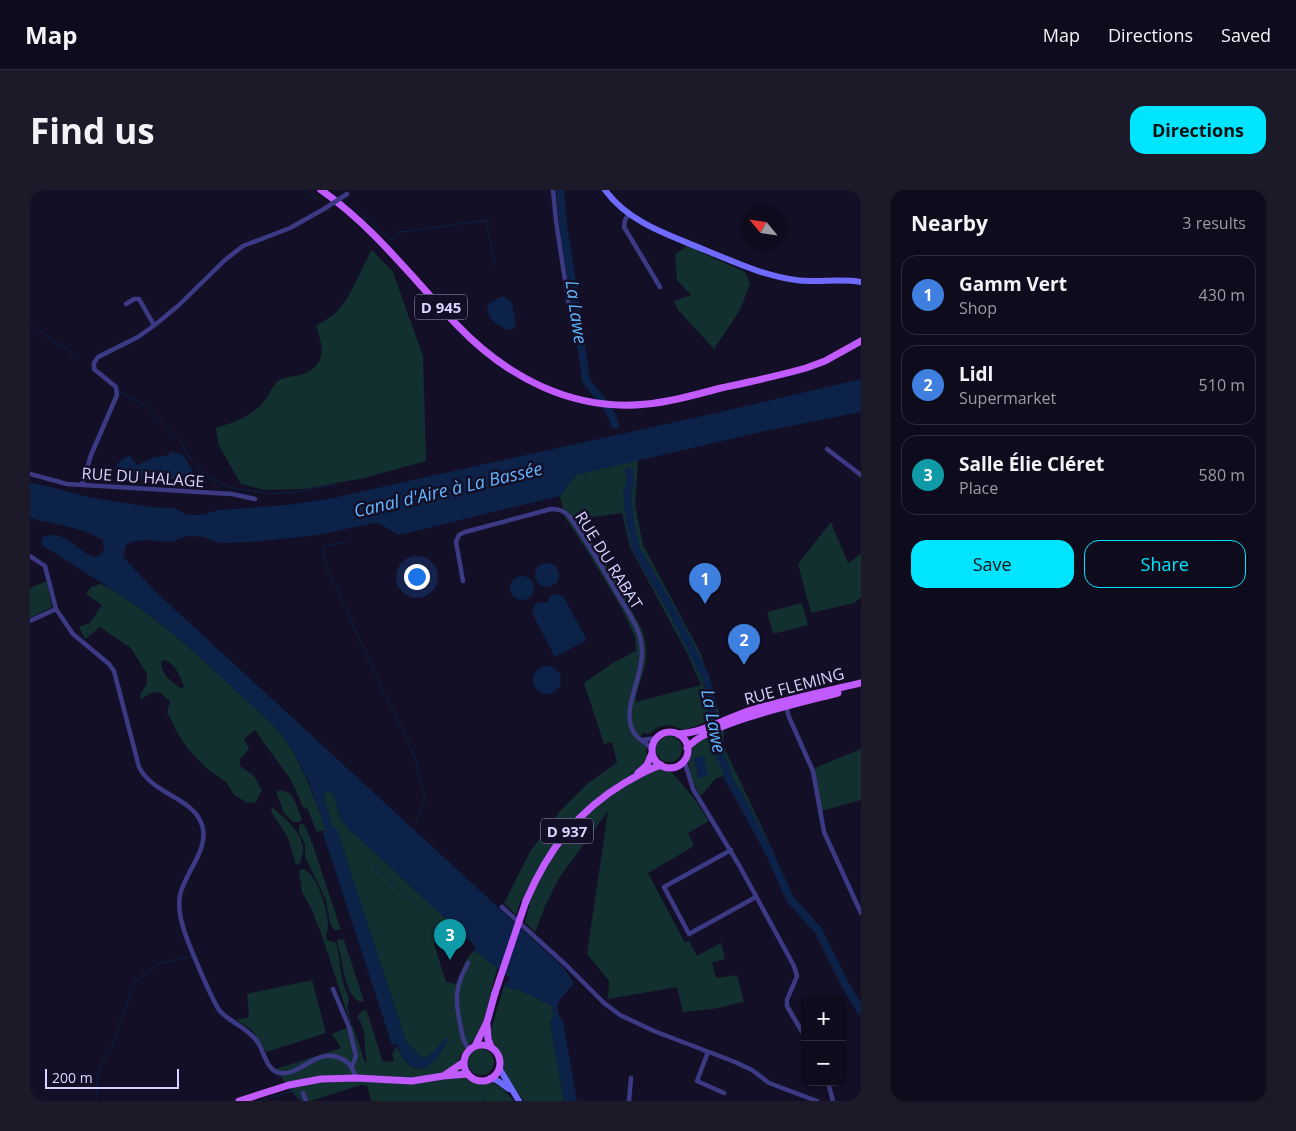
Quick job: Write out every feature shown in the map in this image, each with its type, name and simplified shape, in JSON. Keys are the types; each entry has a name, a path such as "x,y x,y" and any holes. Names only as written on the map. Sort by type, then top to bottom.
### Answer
{"main road":[{"name":"D 945","path":"321,190 379,239 458,326 488,355 516,374 547,390 578,399 617,404 646,404 673,400 791,372 825,361 861,341"},
{"path":"604,190 616,204 629,214 664,233 753,270 777,277 815,282 861,282"},
{"name":"RUE FLEMING","path":"687,748 693,741 709,730 776,703 861,683"},
{"name":"RUE FLEMING","path":"720,725 786,706 861,688"},
{"name":"RUE FLEMING","path":"678,734 709,730"},
{"path":"667,732 678,734 684,740 687,748 684,760 679,765 673,767 660,765 654,758 652,751 657,738 667,732"},
{"name":"D 937","path":"630,780 647,764 652,751"},
{"name":"D 937","path":"472,1048 487,1022 526,901 543,866 572,825 601,798 630,780 660,765"},
{"name":"D 937","path":"487,1022 488,1039 491,1047"},
{"path":"443,1076 464,1062 472,1048 480,1045 491,1047 499,1059 498,1068 490,1078"},
{"path":"464,1062 468,1074"},
{"path":"498,1068 519,1101"},
{"path":"239,1101 305,1080 356,1078 412,1081 468,1074 481,1080 490,1078 503,1084 514,1093"}],"street":[{"path":"82,486 91,455 118,395 116,387 94,369 94,364 98,357 138,337 154,325 179,305 225,260 243,246 290,228 353,190"},
{"path":"554,190 556,221 572,326"},
{"path":"629,214 625,220 624,227 660,287"},
{"path":"126,304 134,299 138,299 154,325"},
{"path":"827,449 861,475"},
{"name":"RUE DU HALAGE","path":"30,474 82,486 232,494 255,499"},
{"name":"RUE DU RABAT","path":"463,581 456,542 460,535 465,532 551,509 565,512 595,555 638,632 643,658 629,718 634,733 652,751"},
{"path":"30,556 45,566 56,609 73,634 109,664 114,671 143,776 164,792 190,807 197,814 202,824 205,837 183,886 180,908 185,933 219,1010 250,1033 258,1042 272,1068 278,1073 289,1074 313,1060 325,1056 334,1056 348,1061 356,1078"},
{"path":"30,621 56,609"},
{"path":"786,706 813,771 824,832 861,913"},
{"path":"642,740 657,738"},
{"path":"684,760 693,789 731,850 794,966 797,976 787,1000 788,1006 801,1030"},
{"path":"731,850 664,887 689,934 756,897"},
{"path":"502,907 615,1012 633,1022 752,1070 769,1083 817,1101"},
{"path":"468,963 457,989 456,1010 462,1037 472,1048"},
{"path":"333,989 352,1037 356,1056 352,1066"},
{"path":"708,1052 697,1081 724,1093"},
{"path":"629,1101 631,1078"},
{"path":"829,1086 834,1101"},
{"path":"303,1093 306,1101"}],"green space":[{"path":"687,246 745,272 750,284 740,310 714,349 678,310 674,301 691,295 677,280 675,254"},
{"path":"372,250 393,272 423,356 426,461 364,478 303,489 265,490 241,484 219,446 216,428 238,420 257,409 281,379 309,372 315,367 319,362 322,349 316,326 339,309 353,288"},
{"path":"638,460 635,505 643,545 701,654 720,715 684,730 670,725 659,727 648,734 643,733 638,741 647,747 646,753 661,770 671,772 676,777 696,801 709,821 688,833 694,846 648,873 685,943 689,941 697,956 721,943 725,959 712,962 716,978 737,975 744,1002 713,1009 683,1012 677,987 608,999 609,981 587,954 608,811 559,878 535,932 525,922 530,905 521,900 516,915 504,903 530,852 560,811 588,783 617,763 612,742 604,744 584,683 613,663 636,651 635,637 622,609 565,517 560,496 576,475","holes":["622,513 630,547 687,653 701,685 636,702 646,662 646,646 643,632 616,581 578,519"]},
{"path":"831,522 848,563 861,554 861,597 854,603 811,613 798,564"},
{"path":"47,581 52,607 30,618 30,588"},
{"path":"101,584 157,621 209,665 275,728 285,739 303,771 326,830 317,832 307,808 303,807 291,780 255,730 244,739 249,749 240,759 240,766 254,776 262,790 256,802 248,803 234,795 226,782 205,767 188,749 167,712 170,701 159,692 151,693 140,700 141,692 147,684 147,674 131,648 100,627 85,639 79,627 90,623 102,605 86,594 91,587","holes":["163,660 168,661 176,669 184,686 181,689 163,671 161,663"]},
{"path":"802,603 808,625 773,634 767,612"},
{"path":"724,730 723,745 780,868 773,870 768,856 723,776 715,779 701,796 691,777 688,762 691,749 695,743"},
{"path":"669,736 678,740 682,749 678,758 669,762 660,758 656,749 660,740"},
{"path":"861,749 861,800 821,811 815,768"},
{"path":"281,790 290,793 302,819 299,822 293,822 284,813 276,792"},
{"path":"329,790 334,797 340,816 349,829 459,931 434,944 446,982 456,984 466,960 474,950 497,968 488,1007 480,1030 460,1057 458,1063 467,1077 474,1083 484,1084 491,1082 503,1089 514,1101 371,1101 367,1085 361,1085 310,1101 301,1101 290,1090 276,1069 341,1048 332,1034 352,1024 365,1062 367,1062 363,1027 357,1017 366,1009 383,1062 394,1061 392,1053 397,1047 409,1064 417,1069 422,1069 433,1060 446,1038 426,1058 421,1057 406,1042 337,830 333,828 323,795"},
{"path":"271,808 291,825 302,841 303,853 300,863 296,865 288,838 272,813"},
{"path":"304,824 313,845 341,930 334,930 330,923 326,900 305,857 305,844 299,833 299,826"},
{"path":"303,869 318,885 324,903 328,926 326,937 327,940 336,943 343,981 348,995 347,1009 350,1022 323,939 312,910 302,892 299,871"},
{"path":"338,939 344,940 364,1001 360,1002 350,991 344,975"},
{"path":"312,980 326,1033 266,1052 252,1030 236,1020 249,1017 247,994"},
{"path":"504,986 524,992 552,1006 554,1016 550,1022 564,1101 524,1101 504,1073 500,1053 491,1042 491,1030"},
{"path":"481,1049 490,1053 494,1062 490,1071 481,1075 472,1071 468,1062 472,1053"}],"water":[{"path":"500,297 505,297 512,303 516,325 514,328 508,330 500,326 488,313 488,304"},
{"name":"Canal d'Aire à La Bassée","path":"861,379 861,412 761,432 576,475 560,496 399,535 380,524 374,523 318,535 251,542 220,543 203,537 188,536 171,542 144,540 131,542 126,545 123,556 157,593 563,967 573,981 573,985 559,1002 558,1010 563,1021 577,1101 564,1101 550,1021 554,1016 552,1006 524,992 504,986 510,978 474,950 476,947 349,829 340,815 334,797 328,790 323,795 333,827 337,830 406,1042 421,1057 426,1058 446,1038 448,1039 439,1055 427,1067 416,1068 406,1061 397,1044 392,1045 323,833 326,830 322,818 308,782 290,747 267,719 165,627 41,544 42,538 56,535 63,537 93,557 98,556 104,551 103,541 89,533 30,518 30,482 93,498 150,507 174,508 188,515 203,515 218,510 288,505 333,498"},
{"path":"171,452 179,453 186,460 192,470 190,480 126,478 117,474 115,469 121,460 130,456 137,465 155,457 167,456"},
{"path":"547,563 556,566 559,575 556,584 547,587 538,584 535,575 538,566"},
{"path":"522,576 531,579 534,588 531,597 522,600 513,597 510,588 513,579"},
{"path":"555,594 563,596 587,640 555,657 532,613 534,605 540,602 547,603 550,596"},
{"path":"547,666 557,670 561,680 557,690 547,694 537,690 533,680 537,670"},
{"path":"704,756 708,776 698,778 694,758"}],"waterway":[{"path":"305,190 317,199"},
{"name":"La Lawe","path":"560,190 563,225 586,380 606,406 615,425"},
{"path":"351,205 391,240 399,232 490,220"},
{"path":"486,221 495,265"},
{"path":"30,324 79,358"},
{"path":"119,392 146,406 182,443 191,461 198,468 209,477 228,487 271,494 294,492 335,484 336,486"},
{"name":"La Lawe","path":"629,471 631,481 627,493 636,549 676,618 706,678 710,693 715,745 726,768 729,780 769,852 790,899 818,930 861,1011"},
{"path":"346,540 347,542 327,545 323,548 326,565 415,757 425,800 415,823"},
{"path":"376,866 422,910"},
{"path":"96,1101 98,1073 110,1051 132,990 138,979 159,964 190,956 193,958"},
{"path":"211,999 220,1016 236,1026"},
{"path":"251,1037 259,1048"},
{"path":"269,1069 280,1079"},
{"path":"291,1089 303,1101"},
{"path":"260,1101 292,1091"},
{"path":"482,1092 484,1101"}],"place":[{"name":"Gamm Vert","path":"705,604"},
{"name":"Lidl","path":"744,665"},
{"name":"Salle Élie Cléret","path":"450,960"}]}
